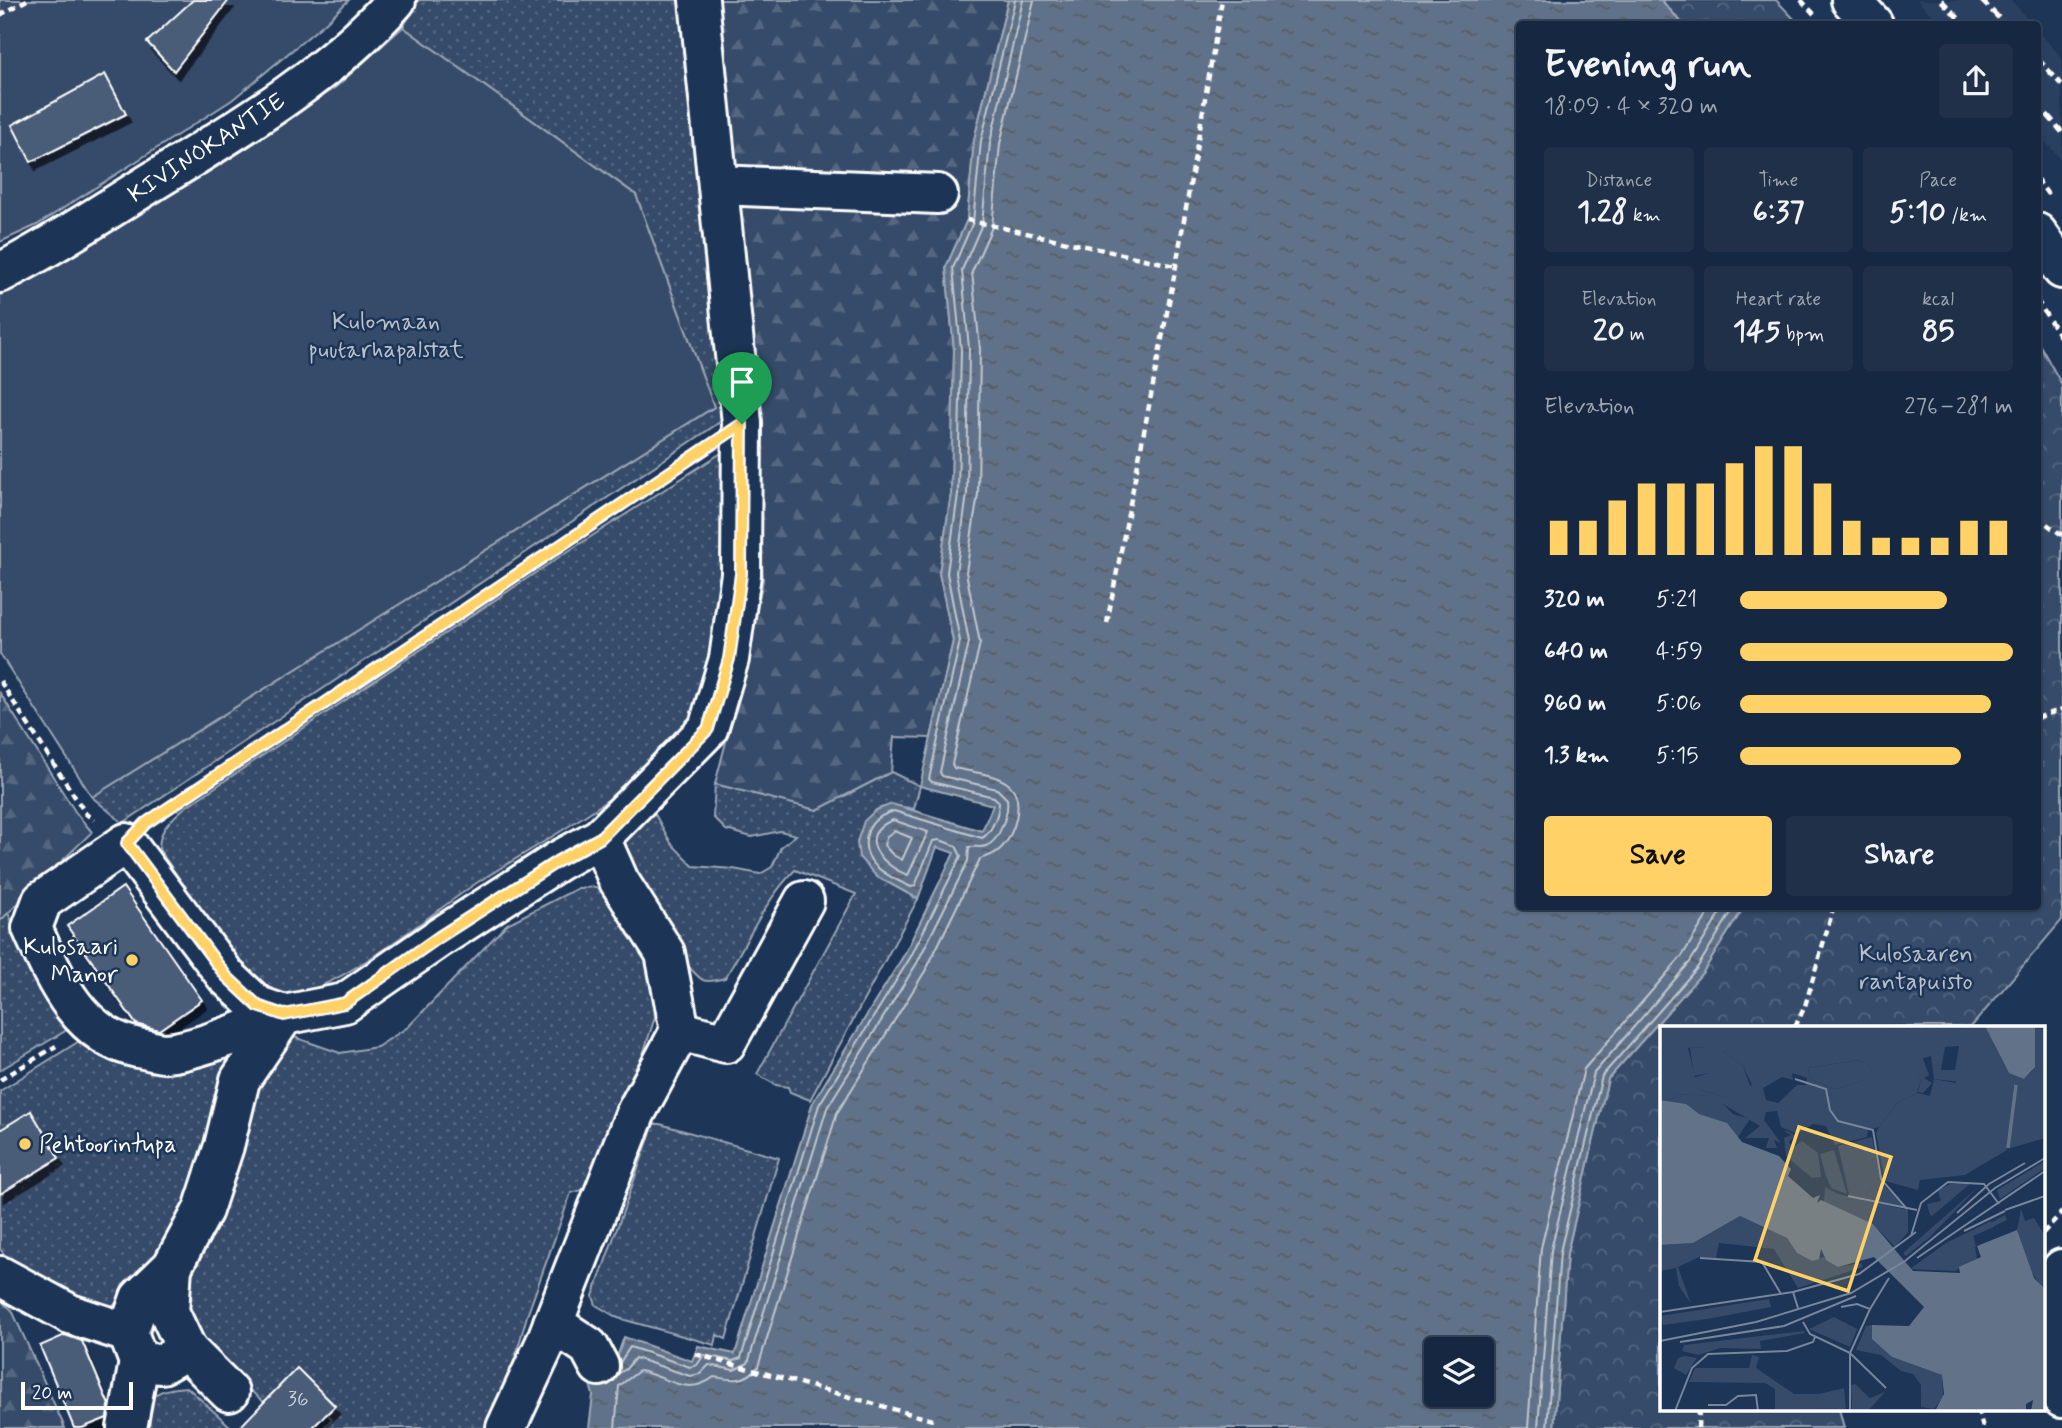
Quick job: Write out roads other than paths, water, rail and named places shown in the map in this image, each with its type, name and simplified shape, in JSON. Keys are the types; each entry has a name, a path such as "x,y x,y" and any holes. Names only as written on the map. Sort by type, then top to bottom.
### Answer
{"street":[{"name":"KIVINOKANTIE","path":"0,272 31,257 183,163 312,78 352,44 396,0"},
{"path":"284,1015 258,1006 226,976 127,843 43,901 32,928 56,983 90,1025 120,1044 164,1053 206,1044 284,1015 345,1003 558,861 600,838 708,729 729,659 741,574 742,424 699,0"},
{"path":"1852,0 1870,21"},
{"path":"718,185 938,194"},
{"path":"2041,239 2062,269"},
{"path":"506,1428 553,1323 635,1114 680,1031 665,953 620,881 600,838"},
{"path":"680,1031 726,1043 804,901"},
{"path":"127,1428 140,1298 172,1267 203,1210 224,1146 240,1080 284,1015"},
{"path":"172,1267 169,1312 187,1350 229,1392"},
{"path":"2062,1269 2054,1291 2047,1328 2062,1398"},
{"path":"0,1276 162,1364 187,1350"},
{"path":"553,1323 589,1347 600,1366"}],"water":[{"path":"1008,0 1661,0 1680,21 1516,21 1516,910 1742,910 1703,972 1608,1079 1567,1253 1554,1428 589,1428 593,1395 589,1381 599,1366 617,1357 624,1337 692,1361 698,1346 735,1354 813,1102 904,955 954,853 937,847 918,899 876,876 859,857 857,842 864,821 876,810 892,804 982,831 993,805 920,786 953,641 939,573 951,494 954,350 946,267 967,220 974,140"}],"railway":[{"path":"1941,0 1961,21"},
{"path":"1981,0 2002,21"},
{"path":"2041,62 2062,85"},
{"path":"2041,108 2062,132"}],"place":[{"name":"Kulosaari Manor","path":"132,960"},
{"name":"Pehtoorintupa","path":"25,1144"}],"park label":[{"name":"Kulomaan puutarhapalstat","path":"386,335"},
{"name":"Kulosaaren rantapuisto","path":"1916,967"}]}
